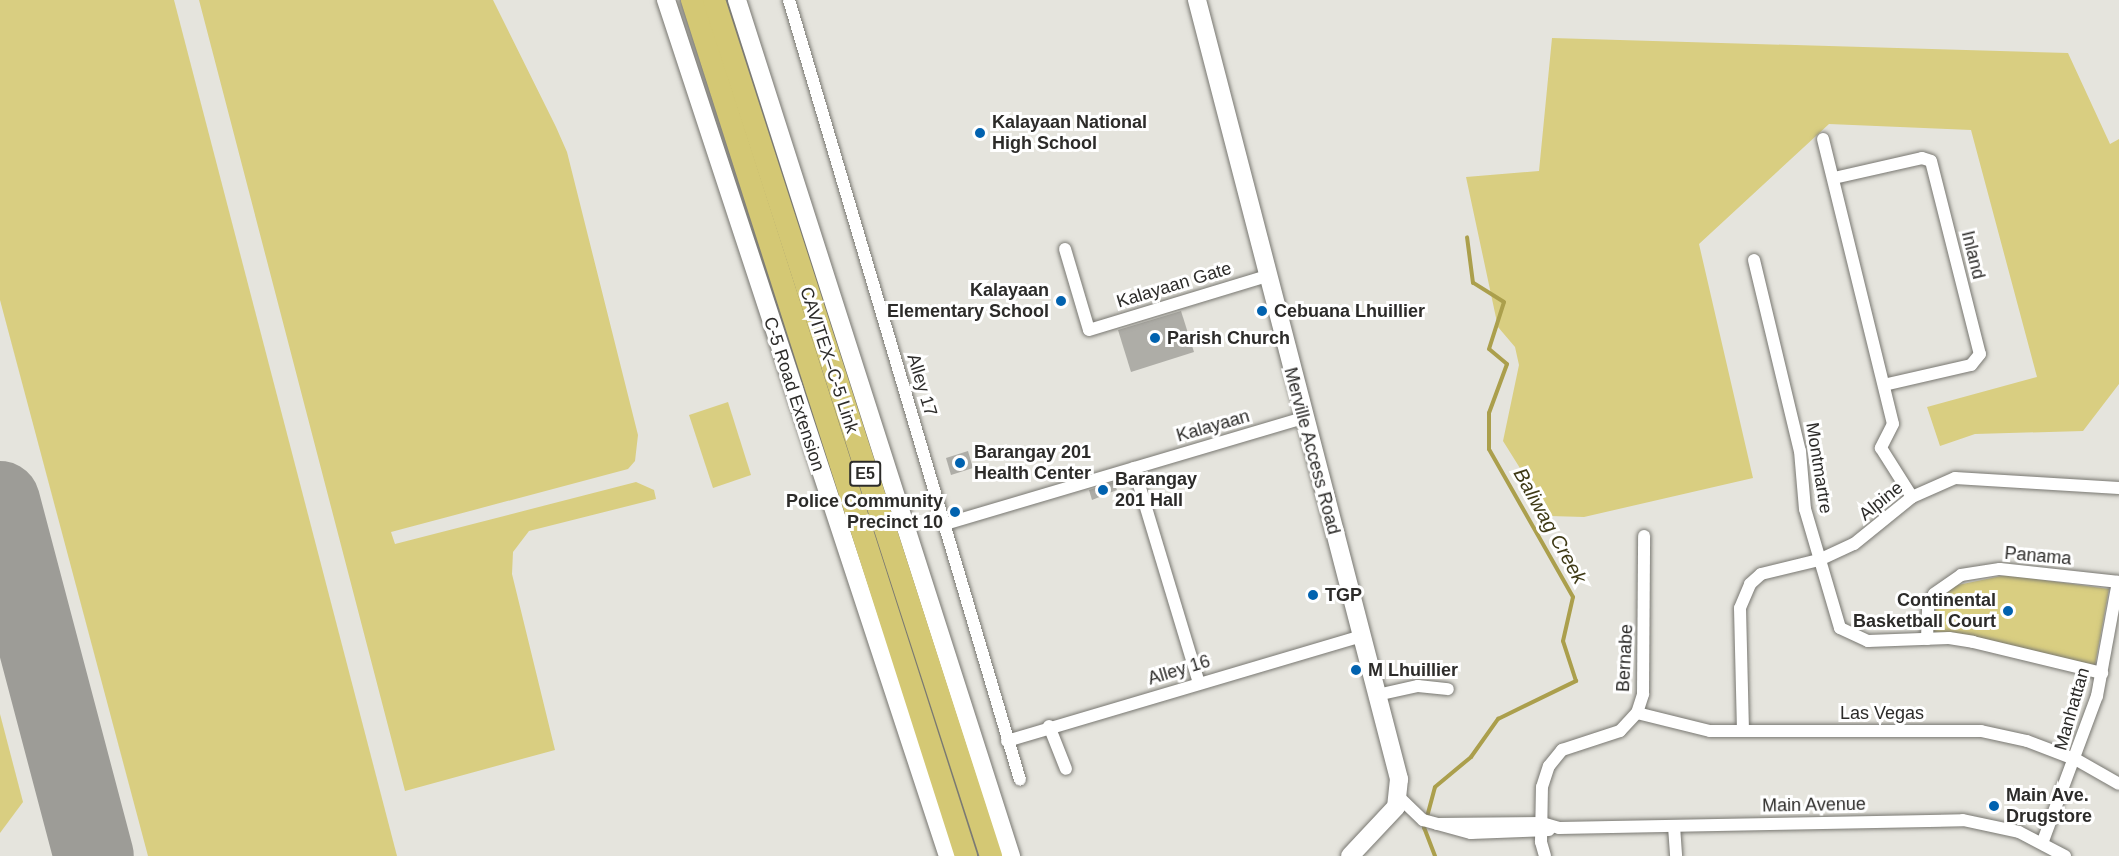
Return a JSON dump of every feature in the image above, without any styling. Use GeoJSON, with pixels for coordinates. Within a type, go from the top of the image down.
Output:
{"type":"FeatureCollection","features":[{"type":"Feature","properties":{"kind":"highway","name":"CAVITEX–C-5 Link"},"geometry":{"type":"LineString","coordinates":[[692,0],[966,856]]}},
{"type":"Feature","properties":{"kind":"highway","name":"CAVITEX–C-5 Link"},"geometry":{"type":"LineString","coordinates":[[714,0],[991,856]]}},
{"type":"Feature","properties":{"kind":"main road","name":"C-5 Road Extension"},"geometry":{"type":"LineString","coordinates":[[666,0],[948,856]]}},
{"type":"Feature","properties":{"kind":"main road"},"geometry":{"type":"LineString","coordinates":[[736,0],[1011,856]]}},
{"type":"Feature","properties":{"kind":"main road","name":"Merville Access Road"},"geometry":{"type":"LineString","coordinates":[[1197,0],[1302,418],[1362,636],[1400,798]]}},
{"type":"Feature","properties":{"kind":"main road"},"geometry":{"type":"LineString","coordinates":[[1350,856],[1391,814],[1400,798]]}},
{"type":"Feature","properties":{"kind":"street","name":"Alley 17"},"geometry":{"type":"LineString","coordinates":[[789,0],[1020,780]]}},
{"type":"Feature","properties":{"kind":"street"},"geometry":{"type":"LineString","coordinates":[[1823,140],[1893,428],[1881,448],[1912,497]]}},
{"type":"Feature","properties":{"kind":"street","name":"Inland"},"geometry":{"type":"LineString","coordinates":[[1834,178],[1929,159],[1980,354],[1971,365],[1884,385]]}},
{"type":"Feature","properties":{"kind":"street","name":"Kalayaan Gate"},"geometry":{"type":"LineString","coordinates":[[1065,249],[1087,327],[1092,329],[1267,276]]}},
{"type":"Feature","properties":{"kind":"street","name":"Montmartre"},"geometry":{"type":"LineString","coordinates":[[1754,260],[1795,427],[1804,509],[1831,612],[1847,635],[1868,641],[1927,639],[1973,642],[2102,673]]}},
{"type":"Feature","properties":{"kind":"street","name":"Kalayaan"},"geometry":{"type":"LineString","coordinates":[[945,524],[1302,418]]}},
{"type":"Feature","properties":{"kind":"street"},"geometry":{"type":"LineString","coordinates":[[1134,468],[1199,682]]}},
{"type":"Feature","properties":{"kind":"street","name":"Alpine"},"geometry":{"type":"LineString","coordinates":[[1743,731],[1743,594],[1761,574],[1819,560],[1854,544],[1912,497],[1955,478],[2119,488]]}},
{"type":"Feature","properties":{"kind":"street","name":"Bernabe"},"geometry":{"type":"LineString","coordinates":[[1545,856],[1541,828],[1542,787],[1549,766],[1562,750],[1620,731],[1637,713],[1646,680],[1644,536]]}},
{"type":"Feature","properties":{"kind":"street","name":"Panama"},"geometry":{"type":"LineString","coordinates":[[1927,639],[1928,608],[1934,594],[1961,575],[2000,569],[2118,582]]}},
{"type":"Feature","properties":{"kind":"street","name":"Manhattan"},"geometry":{"type":"LineString","coordinates":[[2043,841],[2077,760],[2102,673],[2118,582]]}},
{"type":"Feature","properties":{"kind":"street","name":"Alley 16"},"geometry":{"type":"LineString","coordinates":[[1007,741],[1049,726],[1362,636]]}},
{"type":"Feature","properties":{"kind":"street"},"geometry":{"type":"LineString","coordinates":[[1377,695],[1418,686],[1448,689]]}},
{"type":"Feature","properties":{"kind":"street","name":"Las Vegas"},"geometry":{"type":"LineString","coordinates":[[1637,713],[1674,726],[1743,731],[1981,731],[2027,741],[2077,760],[2119,784]]}},
{"type":"Feature","properties":{"kind":"street"},"geometry":{"type":"LineString","coordinates":[[1049,726],[1066,769]]}},
{"type":"Feature","properties":{"kind":"street","name":"Main Avenue"},"geometry":{"type":"LineString","coordinates":[[1400,798],[1418,817],[1471,833],[1541,828],[1963,820],[2004,826],[2043,841],[2065,856]]}},
{"type":"Feature","properties":{"kind":"street"},"geometry":{"type":"LineString","coordinates":[[1674,826],[1676,856]]}},
{"type":"Feature","properties":{"kind":"shaded area"},"geometry":{"type":"Polygon","coordinates":[[[0,0],[174,0],[397,856],[148,856],[0,300],[0,0]]]}},
{"type":"Feature","properties":{"kind":"shaded area"},"geometry":{"type":"Polygon","coordinates":[[[199,0],[493,0],[556,127],[567,152],[638,435],[635,461],[628,469],[391,532],[395,544],[636,482],[654,490],[656,499],[529,531],[513,552],[512,574],[555,750],[405,791],[199,0]]]}},
{"type":"Feature","properties":{"kind":"shaded area"},"geometry":{"type":"Polygon","coordinates":[[[1552,38],[2068,53],[2110,144],[2119,139],[2119,384],[2083,431],[1975,434],[1940,446],[1927,407],[2037,377],[1971,130],[1829,124],[1699,244],[1753,478],[1584,517],[1550,516],[1503,441],[1519,365],[1515,347],[1498,327],[1466,177],[1539,171],[1552,38]]]}},
{"type":"Feature","properties":{"kind":"shaded area"},"geometry":{"type":"Polygon","coordinates":[[[728,402],[751,475],[713,488],[689,415],[728,402]]]}},
{"type":"Feature","properties":{"kind":"shaded area"},"geometry":{"type":"Polygon","coordinates":[[[2006,575],[2109,589],[2095,665],[1975,638],[1933,634],[1935,609],[1953,586],[2006,575]]]}},
{"type":"Feature","properties":{"kind":"shaded area"},"geometry":{"type":"Polygon","coordinates":[[[0,714],[23,802],[0,833],[0,714]]]}},
{"type":"Feature","properties":{"kind":"building","name":"Parish Church"},"geometry":{"type":"Polygon","coordinates":[[[1181,311],[1194,352],[1131,372],[1118,330],[1181,311]]]}},
{"type":"Feature","properties":{"kind":"building","name":"Barangay 201 Health Center"},"geometry":{"type":"Polygon","coordinates":[[[968,451],[973,468],[951,475],[946,458],[968,451]]]}},
{"type":"Feature","properties":{"kind":"building","name":"Barangay 201 Hall"},"geometry":{"type":"Polygon","coordinates":[[[1114,482],[1117,490],[1092,500],[1089,490],[1114,482]]]}},
{"type":"Feature","properties":{"kind":"waterway","name":"Baliwag Creek"},"geometry":{"type":"LineString","coordinates":[[1435,856],[1424,828],[1435,787],[1471,757],[1498,719],[1576,681],[1563,641],[1573,597],[1489,449],[1489,413],[1507,364],[1489,349],[1504,302],[1473,283],[1467,237]]}},
{"type":"Feature","properties":{"kind":"taxiway"},"geometry":{"type":"LineString","coordinates":[[70,856],[79,799]]}},
{"type":"Feature","properties":{"kind":"runway"},"geometry":{"type":"LineString","coordinates":[[0,501],[94,856]]}},
{"type":"Feature","properties":{"kind":"place","name":"Kalayaan National High School"},"geometry":{"type":"Point","coordinates":[980,133]}},
{"type":"Feature","properties":{"kind":"place","name":"Kalayaan Elementary School"},"geometry":{"type":"Point","coordinates":[1061,301]}},
{"type":"Feature","properties":{"kind":"place","name":"Cebuana Lhuillier"},"geometry":{"type":"Point","coordinates":[1262,311]}},
{"type":"Feature","properties":{"kind":"place","name":"Parish Church"},"geometry":{"type":"Point","coordinates":[1155,338]}},
{"type":"Feature","properties":{"kind":"place","name":"Barangay 201 Health Center"},"geometry":{"type":"Point","coordinates":[960,463]}},
{"type":"Feature","properties":{"kind":"place","name":"Barangay 201 Hall"},"geometry":{"type":"Point","coordinates":[1103,490]}},
{"type":"Feature","properties":{"kind":"place","name":"Police Community Precinct 10"},"geometry":{"type":"Point","coordinates":[955,512]}},
{"type":"Feature","properties":{"kind":"place","name":"TGP"},"geometry":{"type":"Point","coordinates":[1313,595]}},
{"type":"Feature","properties":{"kind":"place","name":"Continental Basketball Court"},"geometry":{"type":"Point","coordinates":[2008,611]}},
{"type":"Feature","properties":{"kind":"place","name":"M Lhuillier"},"geometry":{"type":"Point","coordinates":[1356,670]}},
{"type":"Feature","properties":{"kind":"place","name":"Main Ave. Drugstore"},"geometry":{"type":"Point","coordinates":[1994,806]}}]}
